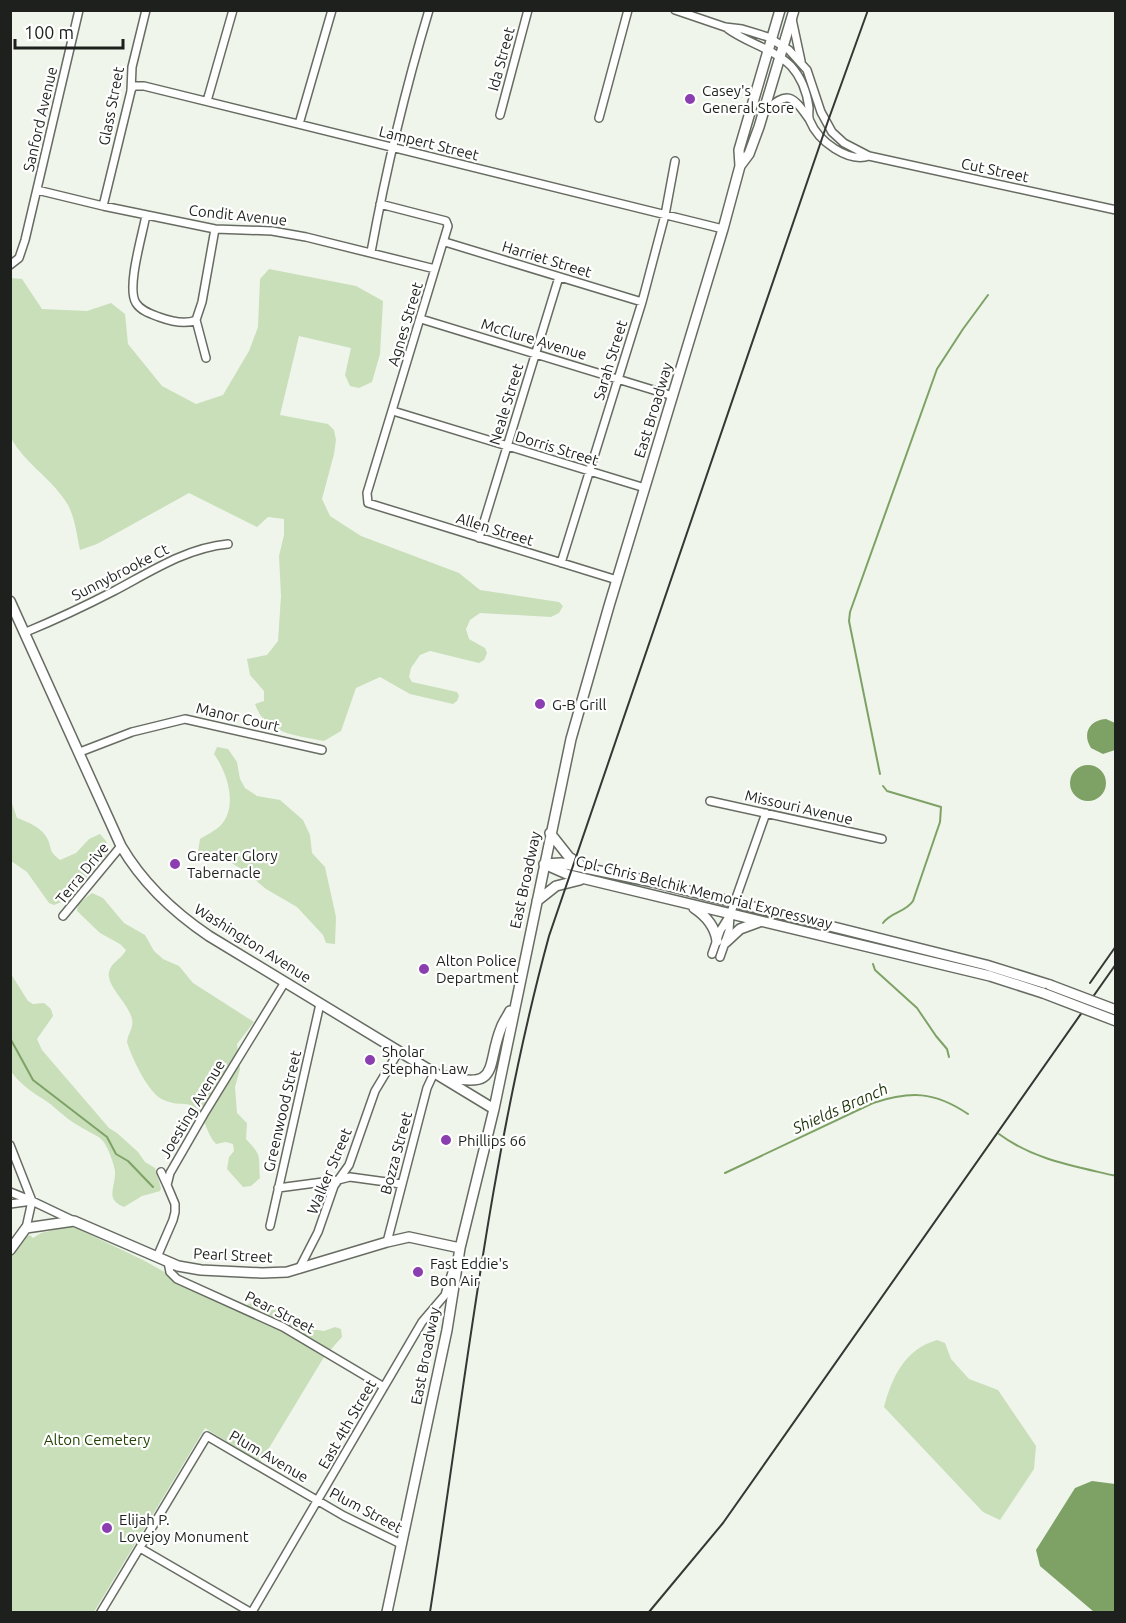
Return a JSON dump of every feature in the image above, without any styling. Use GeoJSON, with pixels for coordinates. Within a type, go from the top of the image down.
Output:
{"type":"FeatureCollection","features":[{"type":"Feature","properties":{"kind":"main road","name":"East Broadway"},"geometry":{"type":"LineString","coordinates":[[778,42],[780,10]]}},
{"type":"Feature","properties":{"kind":"main road","name":"East Broadway"},"geometry":{"type":"LineString","coordinates":[[387,1612],[447,1330],[460,1248],[494,1109],[571,739],[616,580],[723,229],[740,166],[739,150],[778,42],[793,14]]}},
{"type":"Feature","properties":{"kind":"main road","name":"East Broadway"},"geometry":{"type":"LineString","coordinates":[[740,166],[749,154],[764,112],[774,54]]}},
{"type":"Feature","properties":{"kind":"main road","name":"Washington Avenue"},"geometry":{"type":"LineString","coordinates":[[10,601],[121,846],[140,873],[185,919],[209,936],[494,1109]]}},
{"type":"Feature","properties":{"kind":"main road"},"geometry":{"type":"LineString","coordinates":[[550,833],[569,857],[588,868]]}},
{"type":"Feature","properties":{"kind":"main road","name":"Cpl. Chris Belchik Memorial Expressway"},"geometry":{"type":"LineString","coordinates":[[544,864],[561,863],[588,868],[975,962],[1050,985],[1116,1010]]}},
{"type":"Feature","properties":{"kind":"main road","name":"Cpl. Chris Belchik Memorial Expressway"},"geometry":{"type":"LineString","coordinates":[[544,864],[562,873],[990,976],[1043,993],[1116,1021]]}},
{"type":"Feature","properties":{"kind":"main road"},"geometry":{"type":"LineString","coordinates":[[536,903],[556,886],[586,879]]}},
{"type":"Feature","properties":{"kind":"main road"},"geometry":{"type":"LineString","coordinates":[[690,905],[708,921],[721,941],[740,930],[762,922]]}},
{"type":"Feature","properties":{"kind":"main road"},"geometry":{"type":"LineString","coordinates":[[434,1073],[468,1081],[483,1077],[494,1061],[501,1029],[516,1001]]}},
{"type":"Feature","properties":{"kind":"main road"},"geometry":{"type":"LineString","coordinates":[[10,1250],[26,1228],[74,1221]]}},
{"type":"Feature","properties":{"kind":"main road","name":"Pearl Street"},"geometry":{"type":"LineString","coordinates":[[74,1221],[168,1262],[188,1268],[232,1272],[279,1273],[387,1242],[417,1237],[460,1248]]}},
{"type":"Feature","properties":{"kind":"street","name":"Sanford Avenue"},"geometry":{"type":"LineString","coordinates":[[10,266],[21,254],[79,10]]}},
{"type":"Feature","properties":{"kind":"street","name":"Glass Street"},"geometry":{"type":"LineString","coordinates":[[103,206],[131,90],[132,68],[146,10]]}},
{"type":"Feature","properties":{"kind":"street"},"geometry":{"type":"LineString","coordinates":[[207,101],[233,10]]}},
{"type":"Feature","properties":{"kind":"street"},"geometry":{"type":"LineString","coordinates":[[299,124],[332,10]]}},
{"type":"Feature","properties":{"kind":"street"},"geometry":{"type":"LineString","coordinates":[[371,252],[405,92],[429,10]]}},
{"type":"Feature","properties":{"kind":"street","name":"Ida Street"},"geometry":{"type":"LineString","coordinates":[[500,115],[528,10]]}},
{"type":"Feature","properties":{"kind":"street"},"geometry":{"type":"LineString","coordinates":[[599,118],[628,10]]}},
{"type":"Feature","properties":{"kind":"street"},"geometry":{"type":"LineString","coordinates":[[675,10],[778,42]]}},
{"type":"Feature","properties":{"kind":"street"},"geometry":{"type":"LineString","coordinates":[[793,14],[801,61]]}},
{"type":"Feature","properties":{"kind":"street"},"geometry":{"type":"LineString","coordinates":[[725,27],[740,38],[774,54]]}},
{"type":"Feature","properties":{"kind":"street","name":"Cut Street"},"geometry":{"type":"LineString","coordinates":[[778,42],[801,61],[810,77],[821,112],[832,132],[844,143],[869,156],[1116,210]]}},
{"type":"Feature","properties":{"kind":"street","name":"Cut Street"},"geometry":{"type":"LineString","coordinates":[[774,54],[791,67],[801,81],[808,105],[809,120]]}},
{"type":"Feature","properties":{"kind":"street","name":"Lampert Street"},"geometry":{"type":"LineString","coordinates":[[131,90],[138,85],[207,101],[723,229]]}},
{"type":"Feature","properties":{"kind":"street","name":"Cut Street"},"geometry":{"type":"LineString","coordinates":[[764,112],[777,100],[791,98],[795,100],[822,138],[837,150],[861,159],[869,156]]}},
{"type":"Feature","properties":{"kind":"street","name":"Sarah Street"},"geometry":{"type":"LineString","coordinates":[[561,563],[642,302],[665,215],[675,161]]}},
{"type":"Feature","properties":{"kind":"street","name":"Condit Avenue"},"geometry":{"type":"LineString","coordinates":[[37,190],[215,229],[289,233],[435,269]]}},
{"type":"Feature","properties":{"kind":"street"},"geometry":{"type":"LineString","coordinates":[[380,204],[446,221],[448,226],[444,242]]}},
{"type":"Feature","properties":{"kind":"street"},"geometry":{"type":"LineString","coordinates":[[146,215],[133,285],[134,299],[141,308],[163,318],[186,322],[196,320]]}},
{"type":"Feature","properties":{"kind":"street"},"geometry":{"type":"LineString","coordinates":[[206,358],[196,320],[202,302],[215,229]]}},
{"type":"Feature","properties":{"kind":"street","name":"Agnes Street"},"geometry":{"type":"LineString","coordinates":[[366,501],[444,242]]}},
{"type":"Feature","properties":{"kind":"street","name":"Harriet Street"},"geometry":{"type":"LineString","coordinates":[[444,242],[642,302]]}},
{"type":"Feature","properties":{"kind":"street","name":"Neale Street"},"geometry":{"type":"LineString","coordinates":[[478,538],[559,277]]}},
{"type":"Feature","properties":{"kind":"street","name":"McClure Avenue"},"geometry":{"type":"LineString","coordinates":[[421,320],[673,396]]}},
{"type":"Feature","properties":{"kind":"street","name":"Dorris Street"},"geometry":{"type":"LineString","coordinates":[[393,411],[645,488]]}},
{"type":"Feature","properties":{"kind":"street","name":"Allen Street"},"geometry":{"type":"LineString","coordinates":[[366,501],[372,505],[616,580]]}},
{"type":"Feature","properties":{"kind":"street","name":"Sunnybrooke Ct"},"geometry":{"type":"LineString","coordinates":[[26,632],[113,591],[166,562],[209,545],[228,544]]}},
{"type":"Feature","properties":{"kind":"street","name":"Manor Court"},"geometry":{"type":"LineString","coordinates":[[80,752],[132,732],[185,719],[322,750]]}},
{"type":"Feature","properties":{"kind":"street","name":"Missouri Avenue"},"geometry":{"type":"LineString","coordinates":[[710,801],[882,839]]}},
{"type":"Feature","properties":{"kind":"street"},"geometry":{"type":"LineString","coordinates":[[720,957],[721,941],[766,813]]}},
{"type":"Feature","properties":{"kind":"street","name":"Terra Drive"},"geometry":{"type":"LineString","coordinates":[[63,916],[121,846]]}},
{"type":"Feature","properties":{"kind":"street"},"geometry":{"type":"LineString","coordinates":[[712,954],[721,941]]}},
{"type":"Feature","properties":{"kind":"street","name":"Joesting Avenue"},"geometry":{"type":"LineString","coordinates":[[167,1185],[170,1173],[204,1114],[285,982]]}},
{"type":"Feature","properties":{"kind":"street","name":"Greenwood Street"},"geometry":{"type":"LineString","coordinates":[[270,1226],[320,1004]]}},
{"type":"Feature","properties":{"kind":"street","name":"Walker Street"},"geometry":{"type":"LineString","coordinates":[[299,1269],[318,1232],[330,1195],[349,1165],[375,1091],[399,1051]]}},
{"type":"Feature","properties":{"kind":"street","name":"Bozza Street"},"geometry":{"type":"LineString","coordinates":[[387,1242],[427,1088],[434,1073]]}},
{"type":"Feature","properties":{"kind":"street"},"geometry":{"type":"LineString","coordinates":[[10,1145],[32,1201],[26,1228]]}},
{"type":"Feature","properties":{"kind":"street"},"geometry":{"type":"LineString","coordinates":[[157,1257],[175,1212],[161,1172]]}},
{"type":"Feature","properties":{"kind":"street"},"geometry":{"type":"LineString","coordinates":[[278,1188],[350,1177],[401,1184]]}},
{"type":"Feature","properties":{"kind":"street","name":"Pearl Street"},"geometry":{"type":"LineString","coordinates":[[10,1192],[74,1221]]}},
{"type":"Feature","properties":{"kind":"street"},"geometry":{"type":"LineString","coordinates":[[10,1204],[32,1201]]}},
{"type":"Feature","properties":{"kind":"street","name":"East 4th Street"},"geometry":{"type":"LineString","coordinates":[[251,1612],[428,1313],[445,1295],[460,1248]]}},
{"type":"Feature","properties":{"kind":"street","name":"Pear Street"},"geometry":{"type":"LineString","coordinates":[[168,1262],[170,1272],[177,1279],[283,1327],[384,1387]]}},
{"type":"Feature","properties":{"kind":"street","name":"Plum Avenue"},"geometry":{"type":"LineString","coordinates":[[140,1548],[207,1436],[318,1500]]}},
{"type":"Feature","properties":{"kind":"street","name":"Plum Street"},"geometry":{"type":"LineString","coordinates":[[318,1500],[401,1544]]}},
{"type":"Feature","properties":{"kind":"street"},"geometry":{"type":"LineString","coordinates":[[101,1612],[140,1548],[251,1612]]}},
{"type":"Feature","properties":{"kind":"green space"},"geometry":{"type":"Polygon","coordinates":[[[269,269],[356,286],[383,301],[380,354],[372,382],[359,388],[350,386],[345,375],[351,348],[299,336],[280,415],[328,424],[334,430],[336,440],[334,454],[322,499],[330,516],[361,536],[459,573],[480,590],[559,602],[563,606],[559,613],[551,617],[480,613],[470,620],[466,629],[469,639],[485,648],[487,653],[484,660],[479,663],[430,651],[420,655],[411,668],[409,677],[412,682],[457,692],[459,696],[457,701],[453,704],[410,694],[380,677],[356,688],[341,731],[324,741],[283,732],[266,722],[255,704],[264,701],[264,691],[250,675],[247,659],[267,655],[278,641],[281,596],[279,556],[284,535],[284,519],[268,517],[257,527],[189,493],[97,544],[80,550],[68,505],[11,438],[11,278],[22,279],[42,309],[87,311],[111,303],[125,314],[128,344],[162,386],[196,404],[223,395],[249,351],[258,327],[260,279],[269,269]]]}},
{"type":"Feature","properties":{"kind":"green space"},"geometry":{"type":"Polygon","coordinates":[[[217,747],[228,749],[237,762],[240,779],[245,788],[257,796],[280,800],[303,820],[310,835],[312,853],[325,867],[336,917],[335,944],[326,943],[323,935],[297,907],[266,889],[243,870],[225,859],[205,857],[198,852],[200,839],[220,826],[229,809],[227,780],[214,754],[217,747]]]}},
{"type":"Feature","properties":{"kind":"green space"},"geometry":{"type":"Polygon","coordinates":[[[10,798],[17,818],[43,832],[52,852],[60,860],[76,853],[89,839],[100,834],[106,841],[109,852],[66,900],[54,905],[49,903],[27,872],[11,861],[10,798]]]}},
{"type":"Feature","properties":{"kind":"green space"},"geometry":{"type":"Polygon","coordinates":[[[92,893],[103,898],[124,923],[145,935],[154,951],[163,959],[179,966],[193,983],[254,1022],[237,1044],[240,1069],[235,1087],[237,1113],[247,1123],[246,1139],[259,1157],[260,1178],[251,1186],[243,1187],[227,1169],[229,1157],[234,1151],[233,1144],[226,1142],[216,1144],[202,1116],[195,1108],[160,1098],[150,1088],[140,1072],[127,1042],[132,1019],[109,977],[112,966],[126,950],[100,933],[77,911],[78,904],[92,893]]]}},
{"type":"Feature","properties":{"kind":"green space"},"geometry":{"type":"Polygon","coordinates":[[[11,974],[28,1001],[33,1004],[44,1003],[51,1009],[53,1016],[37,1039],[42,1050],[109,1128],[138,1152],[145,1162],[155,1168],[160,1191],[142,1196],[124,1207],[118,1204],[112,1192],[114,1168],[103,1141],[28,1089],[10,1070],[11,974]]]}},
{"type":"Feature","properties":{"kind":"green space","name":"Alton Cemetery"},"geometry":{"type":"Polygon","coordinates":[[[72,1226],[143,1260],[235,1311],[253,1302],[272,1308],[283,1308],[311,1329],[324,1331],[335,1327],[341,1329],[342,1337],[324,1357],[260,1463],[205,1428],[94,1612],[11,1612],[11,1244],[30,1235],[33,1238],[41,1233],[72,1226]]]}},
{"type":"Feature","properties":{"kind":"green space"},"geometry":{"type":"Polygon","coordinates":[[[937,1340],[945,1343],[951,1359],[969,1379],[998,1390],[1036,1446],[1034,1469],[1000,1520],[983,1512],[884,1407],[891,1385],[908,1357],[926,1344],[937,1340]]]}},
{"type":"Feature","properties":{"kind":"shaded area"},"geometry":{"type":"Polygon","coordinates":[[[1106,719],[1115,723],[1115,750],[1103,754],[1091,748],[1087,733],[1095,722],[1106,719]]]}},
{"type":"Feature","properties":{"kind":"shaded area"},"geometry":{"type":"Polygon","coordinates":[[[1088,765],[1100,771],[1106,783],[1100,795],[1088,801],[1076,795],[1070,783],[1076,771],[1088,765]]]}},
{"type":"Feature","properties":{"kind":"shaded area"},"geometry":{"type":"Polygon","coordinates":[[[1092,1481],[1115,1484],[1116,1609],[1113,1612],[1094,1612],[1040,1566],[1036,1550],[1075,1488],[1092,1481]]]}},
{"type":"Feature","properties":{"kind":"waterway"},"geometry":{"type":"LineString","coordinates":[[880,774],[849,621],[850,612],[937,369],[988,295]]}},
{"type":"Feature","properties":{"kind":"waterway"},"geometry":{"type":"LineString","coordinates":[[883,786],[887,791],[941,807],[940,822],[913,901],[883,923]]}},
{"type":"Feature","properties":{"kind":"waterway"},"geometry":{"type":"LineString","coordinates":[[873,964],[875,970],[917,1008],[947,1049],[949,1057]]}},
{"type":"Feature","properties":{"kind":"waterway","name":"Shields Branch"},"geometry":{"type":"LineString","coordinates":[[10,1038],[33,1080],[107,1137],[116,1154],[128,1161],[153,1187]]}},
{"type":"Feature","properties":{"kind":"waterway","name":"Shields Branch"},"geometry":{"type":"LineString","coordinates":[[725,1173],[886,1099],[910,1095],[933,1097],[956,1106],[968,1114]]}},
{"type":"Feature","properties":{"kind":"waterway","name":"Shields Branch"},"geometry":{"type":"LineString","coordinates":[[999,1134],[1040,1156],[1116,1176]]}},
{"type":"Feature","properties":{"kind":"railway"},"geometry":{"type":"LineString","coordinates":[[430,1612],[494,1188],[528,1019],[549,936],[868,10]]}},
{"type":"Feature","properties":{"kind":"railway"},"geometry":{"type":"LineString","coordinates":[[1090,983],[1116,946]]}},
{"type":"Feature","properties":{"kind":"railway"},"geometry":{"type":"LineString","coordinates":[[649,1612],[723,1523],[1116,964]]}},
{"type":"Feature","properties":{"kind":"place","name":"Casey's General Store"},"geometry":{"type":"Point","coordinates":[690,99]}},
{"type":"Feature","properties":{"kind":"place","name":"G-B Grill"},"geometry":{"type":"Point","coordinates":[540,704]}},
{"type":"Feature","properties":{"kind":"place","name":"Greater Glory Tabernacle"},"geometry":{"type":"Point","coordinates":[175,864]}},
{"type":"Feature","properties":{"kind":"place","name":"Alton Police Department"},"geometry":{"type":"Point","coordinates":[424,969]}},
{"type":"Feature","properties":{"kind":"place","name":"Sholar Stephan Law"},"geometry":{"type":"Point","coordinates":[370,1060]}},
{"type":"Feature","properties":{"kind":"place","name":"Phillips 66"},"geometry":{"type":"Point","coordinates":[446,1140]}},
{"type":"Feature","properties":{"kind":"place","name":"Fast Eddie's Bon Air"},"geometry":{"type":"Point","coordinates":[418,1272]}},
{"type":"Feature","properties":{"kind":"place","name":"Elijah P. Lovejoy Monument"},"geometry":{"type":"Point","coordinates":[107,1528]}}]}
